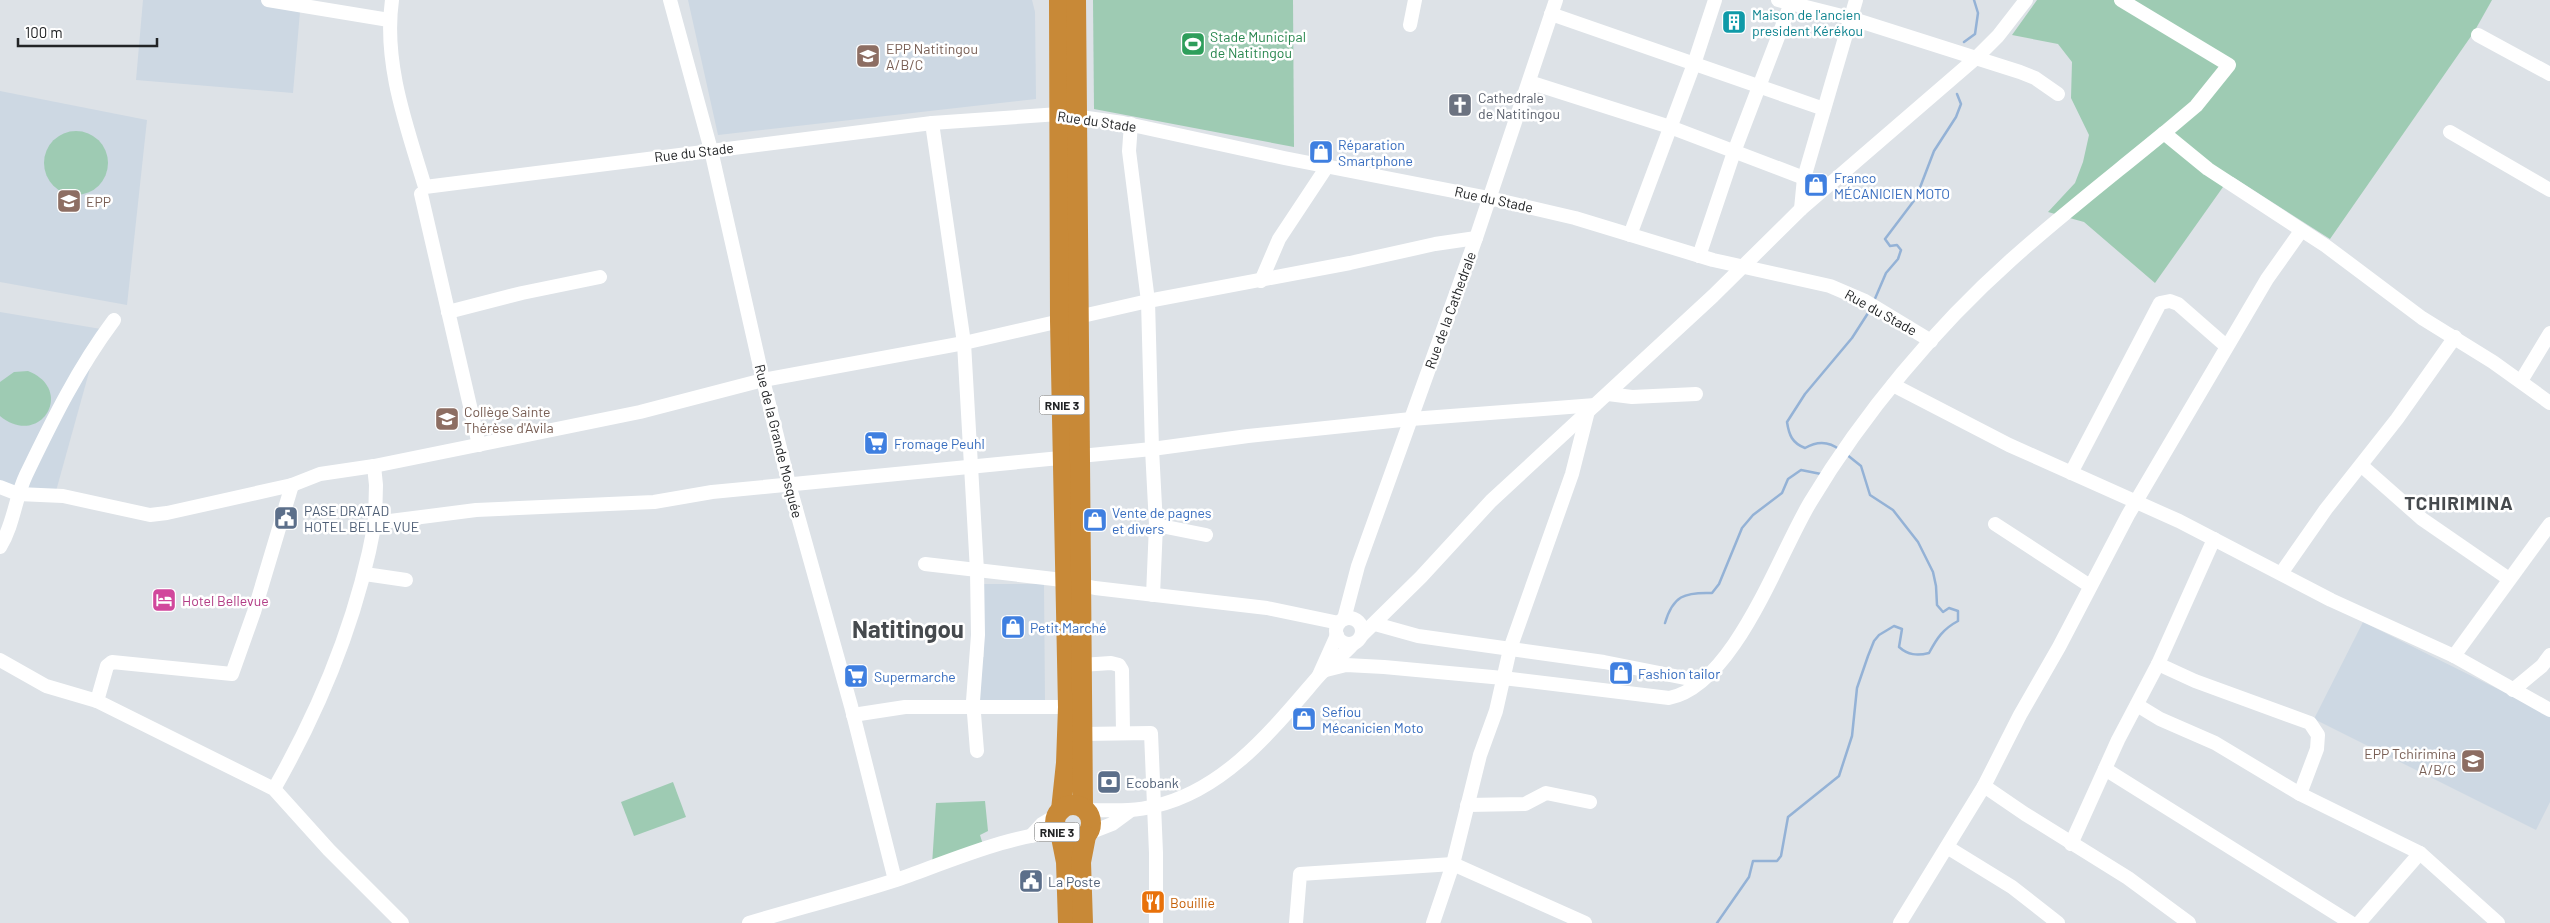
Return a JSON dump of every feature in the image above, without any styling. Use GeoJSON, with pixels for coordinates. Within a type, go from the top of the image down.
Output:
{"type":"FeatureCollection","features":[{"type":"Feature","properties":{"kind":"highway","name":"RNIE 3"},"geometry":{"type":"LineString","coordinates":[[1059,0],[1067,114],[1073,583],[1066,763],[1059,812],[1055,826],[1061,836],[1066,862],[1068,923]]}},
{"type":"Feature","properties":{"kind":"highway","name":"RNIE 3"},"geometry":{"type":"LineString","coordinates":[[1067,114],[1076,0]]}},
{"type":"Feature","properties":{"kind":"highway","name":"RNIE 3"},"geometry":{"type":"LineString","coordinates":[[1073,583],[1081,665],[1085,809],[1092,824],[1081,862],[1083,923]]}},
{"type":"Feature","properties":{"kind":"highway","name":"RNIE 3"},"geometry":{"type":"LineString","coordinates":[[1059,812],[1069,805],[1085,809]]}},
{"type":"Feature","properties":{"kind":"highway","name":"RNIE 3"},"geometry":{"type":"LineString","coordinates":[[1061,836],[1071,841],[1088,834]]}},
{"type":"Feature","properties":{"kind":"street"},"geometry":{"type":"LineString","coordinates":[[268,0],[389,20]]}},
{"type":"Feature","properties":{"kind":"street","name":"Rue du Stade"},"geometry":{"type":"LineString","coordinates":[[392,0],[389,20],[401,105],[425,187],[932,123],[1067,114],[1131,124],[1489,198],[1575,218],[1699,256],[1830,286],[1874,306],[1931,341]]}},
{"type":"Feature","properties":{"kind":"street","name":"Rue de la Grande Mosquée"},"geometry":{"type":"LineString","coordinates":[[670,0],[712,150],[763,380],[789,484],[853,715],[895,880]]}},
{"type":"Feature","properties":{"kind":"street"},"geometry":{"type":"LineString","coordinates":[[1410,25],[1415,0]]}},
{"type":"Feature","properties":{"kind":"street","name":"Rue de la Cathedrale"},"geometry":{"type":"LineString","coordinates":[[1322,673],[1340,626],[1358,566],[1476,238],[1556,0]]}},
{"type":"Feature","properties":{"kind":"street"},"geometry":{"type":"LineString","coordinates":[[1630,235],[1694,64],[1715,0]]}},
{"type":"Feature","properties":{"kind":"street"},"geometry":{"type":"LineString","coordinates":[[1801,209],[1804,178],[1856,0]]}},
{"type":"Feature","properties":{"kind":"street"},"geometry":{"type":"LineString","coordinates":[[1085,809],[1131,810],[1154,807],[1183,797],[1226,771],[1288,714],[1322,673],[1375,624],[1492,501],[1608,394],[1801,209],[1976,58],[1998,36],[2026,0]]}},
{"type":"Feature","properties":{"kind":"street"},"geometry":{"type":"LineString","coordinates":[[1322,673],[1336,666],[1357,665],[1503,678],[1669,698],[1687,692],[1722,659],[1744,630],[1808,504],[1826,475],[1893,385],[1949,320],[2012,260],[2196,106],[2229,65],[2121,0]]}},
{"type":"Feature","properties":{"kind":"street"},"geometry":{"type":"LineString","coordinates":[[1699,256],[1734,152],[1760,86],[1784,2],[1850,18],[2036,78],[2058,94]]}},
{"type":"Feature","properties":{"kind":"street"},"geometry":{"type":"LineString","coordinates":[[1551,14],[1824,109]]}},
{"type":"Feature","properties":{"kind":"street"},"geometry":{"type":"LineString","coordinates":[[2478,35],[2550,74]]}},
{"type":"Feature","properties":{"kind":"street"},"geometry":{"type":"LineString","coordinates":[[1529,82],[1670,127],[1804,178]]}},
{"type":"Feature","properties":{"kind":"street"},"geometry":{"type":"LineString","coordinates":[[932,123],[964,343],[977,571],[978,635],[973,682],[977,751]]}},
{"type":"Feature","properties":{"kind":"street"},"geometry":{"type":"LineString","coordinates":[[1131,124],[1129,151],[1148,301],[1156,525],[1152,595]]}},
{"type":"Feature","properties":{"kind":"street"},"geometry":{"type":"LineString","coordinates":[[2450,132],[2550,190]]}},
{"type":"Feature","properties":{"kind":"street"},"geometry":{"type":"LineString","coordinates":[[2164,133],[2208,170],[2326,246],[2422,318],[2455,337],[2521,381],[2550,403]]}},
{"type":"Feature","properties":{"kind":"street"},"geometry":{"type":"LineString","coordinates":[[1261,281],[1279,239],[1328,165]]}},
{"type":"Feature","properties":{"kind":"street"},"geometry":{"type":"LineString","coordinates":[[421,194],[479,445]]}},
{"type":"Feature","properties":{"kind":"street"},"geometry":{"type":"LineString","coordinates":[[1900,923],[1984,786],[2020,715],[2136,501],[2226,346],[2267,279],[2301,231]]}},
{"type":"Feature","properties":{"kind":"street"},"geometry":{"type":"LineString","coordinates":[[0,488],[18,494],[63,496],[150,515],[167,513],[292,485],[320,474],[374,466],[640,412],[763,380],[964,343],[1148,301],[1261,281],[1410,249],[1476,238]]}},
{"type":"Feature","properties":{"kind":"street"},"geometry":{"type":"LineString","coordinates":[[448,312],[522,293],[600,278]]}},
{"type":"Feature","properties":{"kind":"street"},"geometry":{"type":"LineString","coordinates":[[2071,473],[2160,303],[2170,301],[2178,304],[2226,346]]}},
{"type":"Feature","properties":{"kind":"street"},"geometry":{"type":"LineString","coordinates":[[0,546],[10,528],[18,494],[64,398],[114,320]]}},
{"type":"Feature","properties":{"kind":"street"},"geometry":{"type":"LineString","coordinates":[[2521,381],[2550,334]]}},
{"type":"Feature","properties":{"kind":"street"},"geometry":{"type":"LineString","coordinates":[[2282,572],[2326,509],[2362,466],[2455,337]]}},
{"type":"Feature","properties":{"kind":"street"},"geometry":{"type":"LineString","coordinates":[[1893,385],[1984,433],[2136,501],[2282,572],[2331,600],[2454,656],[2550,710]]}},
{"type":"Feature","properties":{"kind":"street"},"geometry":{"type":"LineString","coordinates":[[1608,394],[1632,397],[1696,394]]}},
{"type":"Feature","properties":{"kind":"street"},"geometry":{"type":"LineString","coordinates":[[375,522],[476,510],[646,503],[712,492],[1152,449],[1248,436],[1411,419],[1591,408]]}},
{"type":"Feature","properties":{"kind":"street"},"geometry":{"type":"LineString","coordinates":[[1433,923],[1453,864],[1480,755],[1496,711],[1510,649],[1572,474],[1591,408]]}},
{"type":"Feature","properties":{"kind":"street"},"geometry":{"type":"LineString","coordinates":[[274,789],[306,729],[333,670],[366,574],[375,522],[376,485],[374,466]]}},
{"type":"Feature","properties":{"kind":"street"},"geometry":{"type":"LineString","coordinates":[[2362,466],[2422,519],[2509,578]]}},
{"type":"Feature","properties":{"kind":"street"},"geometry":{"type":"LineString","coordinates":[[97,701],[107,666],[112,662],[232,674],[254,612],[292,485]]}},
{"type":"Feature","properties":{"kind":"street"},"geometry":{"type":"LineString","coordinates":[[1995,524],[2090,586]]}},
{"type":"Feature","properties":{"kind":"street"},"geometry":{"type":"LineString","coordinates":[[2454,656],[2550,524]]}},
{"type":"Feature","properties":{"kind":"street"},"geometry":{"type":"LineString","coordinates":[[1156,525],[1206,534]]}},
{"type":"Feature","properties":{"kind":"street"},"geometry":{"type":"LineString","coordinates":[[2071,844],[2105,769],[2158,664],[2214,539]]}},
{"type":"Feature","properties":{"kind":"street"},"geometry":{"type":"LineString","coordinates":[[925,564],[1152,595],[1267,608],[1340,626],[1355,620],[1360,624],[1357,639]]}},
{"type":"Feature","properties":{"kind":"street"},"geometry":{"type":"LineString","coordinates":[[366,574],[406,580]]}},
{"type":"Feature","properties":{"kind":"street"},"geometry":{"type":"LineString","coordinates":[[1375,624],[1418,636],[1604,662],[1700,681]]}},
{"type":"Feature","properties":{"kind":"street"},"geometry":{"type":"LineString","coordinates":[[1340,626],[1341,642],[1357,639]]}},
{"type":"Feature","properties":{"kind":"street"},"geometry":{"type":"LineString","coordinates":[[2513,690],[2542,666],[2550,656]]}},
{"type":"Feature","properties":{"kind":"street"},"geometry":{"type":"LineString","coordinates":[[0,660],[46,686],[97,701],[274,789],[402,923]]}},
{"type":"Feature","properties":{"kind":"street"},"geometry":{"type":"LineString","coordinates":[[1081,665],[1112,663],[1119,665],[1122,670],[1123,732]]}},
{"type":"Feature","properties":{"kind":"street"},"geometry":{"type":"LineString","coordinates":[[2158,664],[2195,681],[2310,723],[2318,735],[2317,749],[2300,794]]}},
{"type":"Feature","properties":{"kind":"street"},"geometry":{"type":"LineString","coordinates":[[2137,705],[2160,719],[2215,743],[2300,794],[2420,853],[2498,923]]}},
{"type":"Feature","properties":{"kind":"street"},"geometry":{"type":"LineString","coordinates":[[853,715],[905,707],[1068,706]]}},
{"type":"Feature","properties":{"kind":"street"},"geometry":{"type":"LineString","coordinates":[[1082,734],[1151,733],[1156,923]]}},
{"type":"Feature","properties":{"kind":"street"},"geometry":{"type":"LineString","coordinates":[[2105,769],[2351,923]]}},
{"type":"Feature","properties":{"kind":"street"},"geometry":{"type":"LineString","coordinates":[[1984,786],[2071,844],[2128,878],[2189,923]]}},
{"type":"Feature","properties":{"kind":"street"},"geometry":{"type":"LineString","coordinates":[[1467,805],[1525,804],[1546,793],[1590,802]]}},
{"type":"Feature","properties":{"kind":"street"},"geometry":{"type":"LineString","coordinates":[[1088,834],[1112,824],[1131,810]]}},
{"type":"Feature","properties":{"kind":"street"},"geometry":{"type":"LineString","coordinates":[[1031,836],[1042,824],[1059,812]]}},
{"type":"Feature","properties":{"kind":"street"},"geometry":{"type":"LineString","coordinates":[[749,923],[895,880],[1031,836],[1048,833],[1061,836]]}},
{"type":"Feature","properties":{"kind":"street"},"geometry":{"type":"LineString","coordinates":[[1947,847],[2012,887],[2058,923]]}},
{"type":"Feature","properties":{"kind":"street"},"geometry":{"type":"LineString","coordinates":[[2358,923],[2420,853]]}},
{"type":"Feature","properties":{"kind":"street"},"geometry":{"type":"LineString","coordinates":[[1296,923],[1300,874],[1453,864],[1585,923]]}},
{"type":"Feature","properties":{"kind":"shaded area"},"geometry":{"type":"Polygon","coordinates":[[[143,0],[301,0],[293,93],[136,80],[143,0]]]}},
{"type":"Feature","properties":{"kind":"shaded area","name":"EPP Natitingou A/B/C"},"geometry":{"type":"Polygon","coordinates":[[[688,0],[1032,0],[1035,12],[1036,99],[718,135],[688,0]]]}},
{"type":"Feature","properties":{"kind":"shaded area","name":"EPP"},"geometry":{"type":"Polygon","coordinates":[[[0,91],[147,120],[127,305],[0,282],[0,91]]]}},
{"type":"Feature","properties":{"kind":"shaded area"},"geometry":{"type":"Polygon","coordinates":[[[0,312],[101,329],[56,491],[6,485],[0,481],[0,312]]]}},
{"type":"Feature","properties":{"kind":"shaded area","name":"Petit Marché"},"geometry":{"type":"Polygon","coordinates":[[[980,584],[1044,584],[1045,702],[974,701],[980,657],[984,657],[980,584]]]}},
{"type":"Feature","properties":{"kind":"shaded area","name":"EPP Tchirimina A/B/C"},"geometry":{"type":"Polygon","coordinates":[[[2363,622],[2550,715],[2550,802],[2536,830],[2314,719],[2363,622]]]}},
{"type":"Feature","properties":{"kind":"green space","name":"Stade Municipal de Natitingou"},"geometry":{"type":"Polygon","coordinates":[[[1093,0],[1293,0],[1294,147],[1094,109],[1093,0]]]}},
{"type":"Feature","properties":{"kind":"green space"},"geometry":{"type":"Polygon","coordinates":[[[2037,0],[2492,0],[2474,32],[2330,239],[2233,177],[2223,187],[2155,283],[2084,222],[2048,212],[2075,183],[2083,162],[2089,135],[2071,98],[2072,62],[2058,44],[2012,35],[2037,0]]]}},
{"type":"Feature","properties":{"kind":"green space"},"geometry":{"type":"Polygon","coordinates":[[[76,131],[88,133],[99,140],[106,151],[108,163],[106,175],[99,186],[88,193],[76,195],[64,193],[53,186],[46,175],[44,163],[46,151],[53,140],[64,133],[76,131]]]}},
{"type":"Feature","properties":{"kind":"green space"},"geometry":{"type":"Polygon","coordinates":[[[28,371],[42,380],[49,391],[51,402],[47,413],[39,421],[28,426],[15,424],[0,416],[0,382],[14,372],[28,371]]]}},
{"type":"Feature","properties":{"kind":"green space"},"geometry":{"type":"Polygon","coordinates":[[[673,782],[686,817],[634,836],[621,802],[673,782]]]}},
{"type":"Feature","properties":{"kind":"green space"},"geometry":{"type":"Polygon","coordinates":[[[985,801],[988,831],[980,835],[984,848],[932,865],[936,803],[985,801]]]}},
{"type":"Feature","properties":{"kind":"waterway"},"geometry":{"type":"LineString","coordinates":[[1964,42],[1975,34],[1978,13],[1974,0]]}},
{"type":"Feature","properties":{"kind":"waterway"},"geometry":{"type":"LineString","coordinates":[[1874,301],[1886,273],[1898,259],[1901,250],[1897,245],[1890,246],[1885,239],[1916,198],[1934,151],[1956,117],[1961,104],[1957,94]]}},
{"type":"Feature","properties":{"kind":"waterway"},"geometry":{"type":"LineString","coordinates":[[1840,450],[1832,445],[1823,443],[1805,448],[1797,444],[1792,438],[1787,422],[1805,394],[1852,338],[1870,310]]}},
{"type":"Feature","properties":{"kind":"waterway"},"geometry":{"type":"LineString","coordinates":[[1717,923],[1749,877],[1753,861],[1777,861],[1781,856],[1788,817],[1839,776],[1852,736],[1857,688],[1874,641],[1879,635],[1894,626],[1902,629],[1899,647],[1902,650],[1913,654],[1929,653],[1941,634],[1958,621],[1958,611],[1949,608],[1943,612],[1937,605],[1933,572],[1918,542],[1893,510],[1870,495],[1861,466],[1846,454]]}},
{"type":"Feature","properties":{"kind":"waterway"},"geometry":{"type":"LineString","coordinates":[[1665,623],[1676,601],[1694,593],[1712,593],[1719,584],[1742,528],[1753,515],[1782,493],[1788,479],[1801,470],[1821,474]]}},
{"type":"Feature","properties":{"kind":"place","name":"Maison de l'ancien president Kérékou"},"geometry":{"type":"Point","coordinates":[1734,22]}},
{"type":"Feature","properties":{"kind":"place","name":"Stade Municipal de Natitingou"},"geometry":{"type":"Point","coordinates":[1193,44]}},
{"type":"Feature","properties":{"kind":"place","name":"EPP Natitingou A/B/C"},"geometry":{"type":"Point","coordinates":[868,56]}},
{"type":"Feature","properties":{"kind":"place","name":"Cathedrale de Natitingou"},"geometry":{"type":"Point","coordinates":[1460,105]}},
{"type":"Feature","properties":{"kind":"place","name":"Réparation Smartphone"},"geometry":{"type":"Point","coordinates":[1321,152]}},
{"type":"Feature","properties":{"kind":"place","name":"Franco MÉCANICIEN MOTO"},"geometry":{"type":"Point","coordinates":[1816,185]}},
{"type":"Feature","properties":{"kind":"place","name":"EPP"},"geometry":{"type":"Point","coordinates":[69,201]}},
{"type":"Feature","properties":{"kind":"place","name":"Collège Sainte Thérèse d'Avila"},"geometry":{"type":"Point","coordinates":[447,419]}},
{"type":"Feature","properties":{"kind":"place","name":"Fromage Peuhl"},"geometry":{"type":"Point","coordinates":[876,443]}},
{"type":"Feature","properties":{"kind":"place","name":"PASE DRATAD HOTEL BELLE VUE"},"geometry":{"type":"Point","coordinates":[286,518]}},
{"type":"Feature","properties":{"kind":"place","name":"Vente de pagnes et divers"},"geometry":{"type":"Point","coordinates":[1095,520]}},
{"type":"Feature","properties":{"kind":"place","name":"Hotel Bellevue"},"geometry":{"type":"Point","coordinates":[164,600]}},
{"type":"Feature","properties":{"kind":"place","name":"Petit Marché"},"geometry":{"type":"Point","coordinates":[1013,627]}},
{"type":"Feature","properties":{"kind":"place","name":"Fashion tailor"},"geometry":{"type":"Point","coordinates":[1621,673]}},
{"type":"Feature","properties":{"kind":"place","name":"Supermarche"},"geometry":{"type":"Point","coordinates":[856,676]}},
{"type":"Feature","properties":{"kind":"place","name":"Sefiou Mécanicien Moto"},"geometry":{"type":"Point","coordinates":[1304,719]}},
{"type":"Feature","properties":{"kind":"place","name":"EPP Tchirimina A/B/C"},"geometry":{"type":"Point","coordinates":[2473,761]}},
{"type":"Feature","properties":{"kind":"place","name":"Ecobank"},"geometry":{"type":"Point","coordinates":[1109,782]}},
{"type":"Feature","properties":{"kind":"place","name":"La Poste"},"geometry":{"type":"Point","coordinates":[1031,881]}},
{"type":"Feature","properties":{"kind":"place","name":"Bouillie"},"geometry":{"type":"Point","coordinates":[1153,902]}},
{"type":"Feature","properties":{"kind":"district","name":"TCHIRIMINA"},"geometry":{"type":"Point","coordinates":[2459,502]}},
{"type":"Feature","properties":{"kind":"district","name":"Natitingou"},"geometry":{"type":"Point","coordinates":[908,628]}}]}
